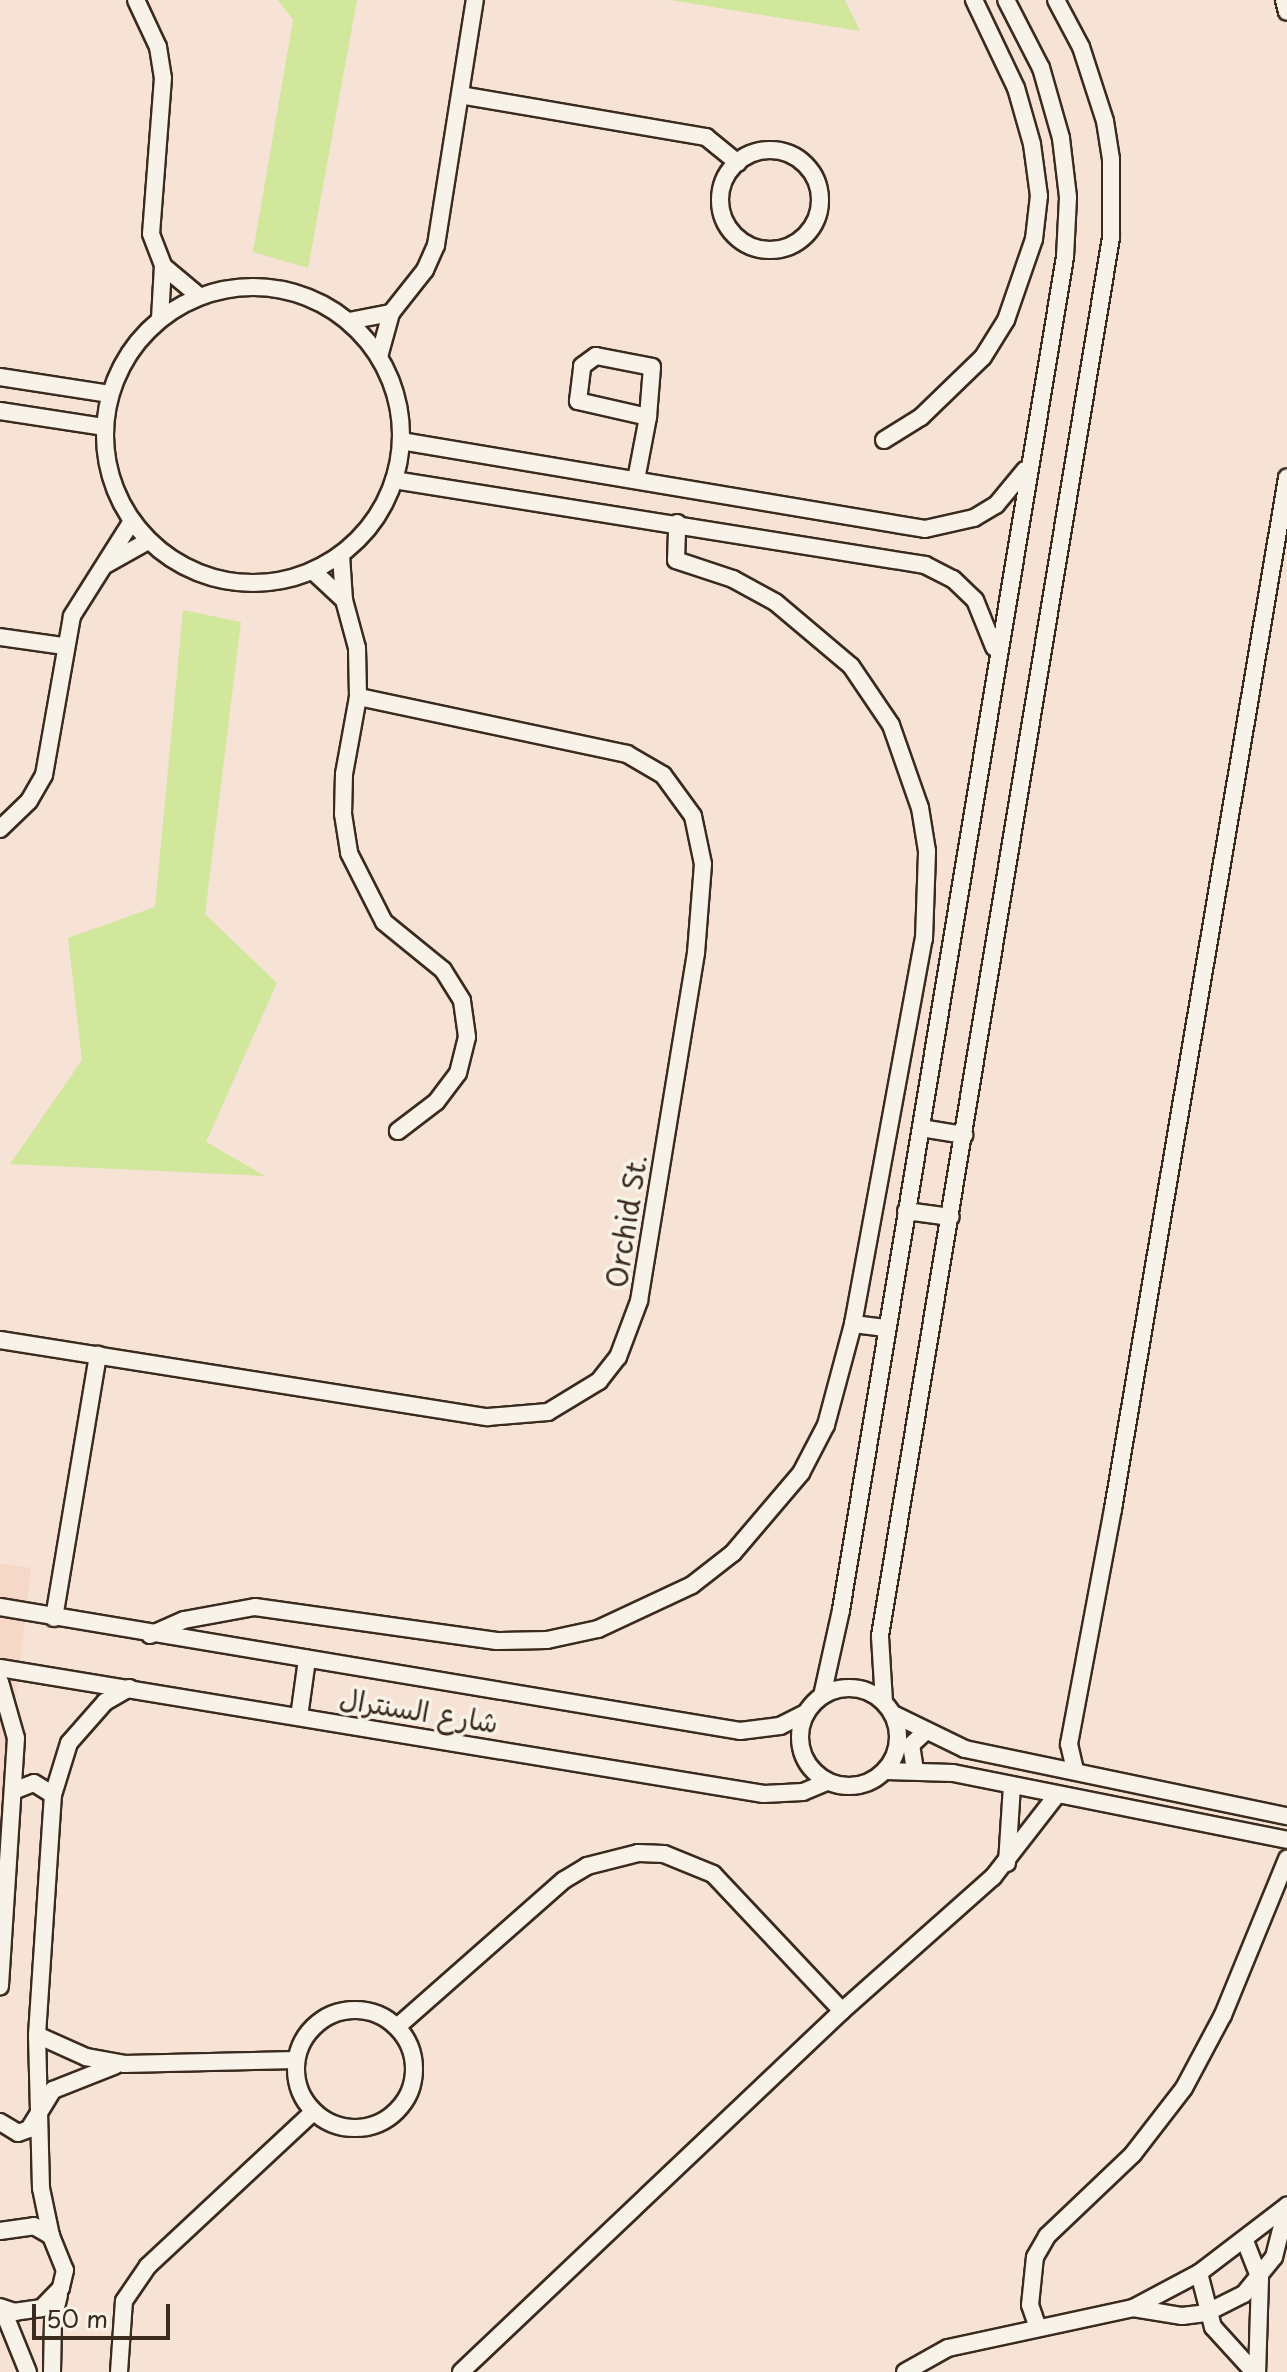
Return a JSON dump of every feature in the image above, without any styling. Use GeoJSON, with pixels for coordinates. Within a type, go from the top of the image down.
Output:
{"type":"FeatureCollection","features":[{"type":"Feature","properties":{"kind":"street"},"geometry":{"type":"LineString","coordinates":[[136,0],[158,47],[163,78],[151,234],[163,266],[160,319]]}},
{"type":"Feature","properties":{"kind":"street"},"geometry":{"type":"LineString","coordinates":[[379,357],[391,313],[425,270],[436,245],[475,0]]}},
{"type":"Feature","properties":{"kind":"street"},"geometry":{"type":"LineString","coordinates":[[884,440],[954,389],[1006,320],[1034,239],[1039,196],[1032,144],[1016,88],[974,0]]}},
{"type":"Feature","properties":{"kind":"street"},"geometry":{"type":"LineString","coordinates":[[1006,0],[1041,68],[1061,138],[1068,197],[1065,257],[996,658],[921,1128],[884,1328],[841,1610],[822,1696],[806,1713],[801,1728],[805,1760],[827,1782],[852,1787],[886,1771],[915,1770],[1012,1785],[1287,1840]]}},
{"type":"Feature","properties":{"kind":"street"},"geometry":{"type":"LineString","coordinates":[[886,1771],[898,1744],[888,1708],[880,1636],[1111,237],[1111,159],[1105,121],[1081,47],[1056,0]]}},
{"type":"Feature","properties":{"kind":"street"},"geometry":{"type":"LineString","coordinates":[[1284,0],[1287,12]]}},
{"type":"Feature","properties":{"kind":"street"},"geometry":{"type":"LineString","coordinates":[[460,95],[706,137],[738,163]]}},
{"type":"Feature","properties":{"kind":"street"},"geometry":{"type":"LineString","coordinates":[[1032,144],[1061,138]]}},
{"type":"Feature","properties":{"kind":"street"},"geometry":{"type":"LineString","coordinates":[[777,151],[808,169],[819,202],[806,235],[774,250],[751,246],[731,232],[720,199],[726,176],[738,163],[754,153],[777,151]]}},
{"type":"Feature","properties":{"kind":"street"},"geometry":{"type":"LineString","coordinates":[[163,266],[199,296]]}},
{"type":"Feature","properties":{"kind":"street"},"geometry":{"type":"LineString","coordinates":[[252,285],[279,288],[316,300],[349,321],[379,357],[392,383],[401,441],[394,480],[364,534],[341,555],[313,571],[271,582],[228,582],[172,560],[148,541],[132,521],[116,492],[105,427],[110,394],[138,340],[160,319],[199,296],[252,285]]}},
{"type":"Feature","properties":{"kind":"street"},"geometry":{"type":"LineString","coordinates":[[349,321],[391,313]]}},
{"type":"Feature","properties":{"kind":"street"},"geometry":{"type":"LineString","coordinates":[[636,480],[648,417],[652,367],[596,356],[585,361],[577,397],[581,404],[648,417]]}},
{"type":"Feature","properties":{"kind":"street"},"geometry":{"type":"LineString","coordinates":[[0,377],[110,394]]}},
{"type":"Feature","properties":{"kind":"street"},"geometry":{"type":"LineString","coordinates":[[0,411],[105,427]]}},
{"type":"Feature","properties":{"kind":"street"},"geometry":{"type":"LineString","coordinates":[[401,441],[925,529],[962,522],[996,505],[1028,466]]}},
{"type":"Feature","properties":{"kind":"street"},"geometry":{"type":"LineString","coordinates":[[1075,1770],[1069,1744],[1113,1509],[1287,478]]}},
{"type":"Feature","properties":{"kind":"street"},"geometry":{"type":"LineString","coordinates":[[394,480],[925,565],[953,579],[975,600],[990,628],[996,658]]}},
{"type":"Feature","properties":{"kind":"street"},"geometry":{"type":"LineString","coordinates":[[0,829],[29,801],[44,775],[63,646],[72,616],[132,521]]}},
{"type":"Feature","properties":{"kind":"street"},"geometry":{"type":"LineString","coordinates":[[150,1635],[207,1613],[255,1607],[497,1641],[547,1640],[646,1610],[733,1553],[801,1473],[826,1425],[853,1324],[924,939],[927,851],[920,808],[891,725],[851,666],[775,602],[733,579],[676,560],[677,523]]}},
{"type":"Feature","properties":{"kind":"street"},"geometry":{"type":"LineString","coordinates":[[106,565],[148,541]]}},
{"type":"Feature","properties":{"kind":"street"},"geometry":{"type":"LineString","coordinates":[[341,555],[344,600],[357,648],[358,697],[344,774],[343,814],[349,853],[384,922],[443,970],[462,1001],[467,1037],[458,1073],[436,1102],[398,1131]]}},
{"type":"Feature","properties":{"kind":"street"},"geometry":{"type":"LineString","coordinates":[[313,571],[344,600]]}},
{"type":"Feature","properties":{"kind":"street"},"geometry":{"type":"LineString","coordinates":[[0,637],[63,646]]}},
{"type":"Feature","properties":{"kind":"street","name":"Orchid St."},"geometry":{"type":"LineString","coordinates":[[0,1340],[488,1417],[518,1418],[548,1412],[599,1381],[632,1330],[696,953],[703,864],[693,816],[663,775],[627,754],[358,697]]}},
{"type":"Feature","properties":{"kind":"street"},"geometry":{"type":"LineString","coordinates":[[921,1128],[964,1135]]}},
{"type":"Feature","properties":{"kind":"street"},"geometry":{"type":"LineString","coordinates":[[906,1211],[951,1217]]}},
{"type":"Feature","properties":{"kind":"street"},"geometry":{"type":"LineString","coordinates":[[853,1324],[884,1328]]}},
{"type":"Feature","properties":{"kind":"street"},"geometry":{"type":"LineString","coordinates":[[54,1618],[98,1355]]}},
{"type":"Feature","properties":{"kind":"street","name":"شارع السنترال"},"geometry":{"type":"LineString","coordinates":[[0,1607],[150,1635],[740,1731],[780,1726],[806,1713]]}},
{"type":"Feature","properties":{"kind":"street"},"geometry":{"type":"LineString","coordinates":[[299,1717],[307,1659]]}},
{"type":"Feature","properties":{"kind":"street","name":"شارع السنترال"},"geometry":{"type":"LineString","coordinates":[[0,1668],[777,1795],[827,1782]]}},
{"type":"Feature","properties":{"kind":"street"},"geometry":{"type":"LineString","coordinates":[[0,1682],[16,1738],[0,1986]]}},
{"type":"Feature","properties":{"kind":"street"},"geometry":{"type":"LineString","coordinates":[[52,2372],[53,2319],[65,2270],[51,2236],[41,2188],[37,2035],[53,1795],[69,1743],[105,1702],[129,1688]]}},
{"type":"Feature","properties":{"kind":"street"},"geometry":{"type":"LineString","coordinates":[[822,1696],[861,1689],[925,1732],[965,1749],[1131,1781],[1287,1816]]}},
{"type":"Feature","properties":{"kind":"street"},"geometry":{"type":"LineString","coordinates":[[915,1770],[911,1745],[925,1732]]}},
{"type":"Feature","properties":{"kind":"street"},"geometry":{"type":"LineString","coordinates":[[1049,1766],[1069,1744]]}},
{"type":"Feature","properties":{"kind":"street"},"geometry":{"type":"LineString","coordinates":[[1126,1808],[1131,1781]]}},
{"type":"Feature","properties":{"kind":"street"},"geometry":{"type":"LineString","coordinates":[[13,1791],[34,1783],[53,1795]]}},
{"type":"Feature","properties":{"kind":"street"},"geometry":{"type":"LineString","coordinates":[[1007,1863],[1012,1785]]}},
{"type":"Feature","properties":{"kind":"street"},"geometry":{"type":"LineString","coordinates":[[461,2372],[842,2011],[1007,1863],[1056,1796]]}},
{"type":"Feature","properties":{"kind":"street"},"geometry":{"type":"LineString","coordinates":[[1237,1829],[1245,1805]]}},
{"type":"Feature","properties":{"kind":"street"},"geometry":{"type":"LineString","coordinates":[[397,2027],[564,1880],[587,1866],[638,1853],[664,1854],[713,1874],[842,2011]]}},
{"type":"Feature","properties":{"kind":"street"},"geometry":{"type":"LineString","coordinates":[[1038,2328],[1030,2305],[1035,2257],[1047,2236],[1133,2154],[1184,2088],[1223,2015],[1287,1859]]}},
{"type":"Feature","properties":{"kind":"street"},"geometry":{"type":"LineString","coordinates":[[339,2011],[379,2015],[397,2027],[408,2042],[414,2079],[397,2112],[382,2123],[346,2128],[313,2112],[298,2088],[296,2060],[309,2030],[339,2011]]}},
{"type":"Feature","properties":{"kind":"street"},"geometry":{"type":"LineString","coordinates":[[37,2035],[86,2057],[124,2064],[296,2060]]}},
{"type":"Feature","properties":{"kind":"street"},"geometry":{"type":"LineString","coordinates":[[0,2122],[18,2133],[29,2129],[40,2109],[70,2080],[124,2064]]}},
{"type":"Feature","properties":{"kind":"street"},"geometry":{"type":"LineString","coordinates":[[119,2372],[124,2301],[148,2266],[313,2112]]}},
{"type":"Feature","properties":{"kind":"street"},"geometry":{"type":"LineString","coordinates":[[0,2132],[0,2143]]}},
{"type":"Feature","properties":{"kind":"street"},"geometry":{"type":"LineString","coordinates":[[905,2372],[948,2348],[1133,2308],[1199,2273],[1245,2241],[1287,2206],[1279,2245],[1260,2279],[1244,2294],[1206,2313],[1169,2316],[1133,2308]]}},
{"type":"Feature","properties":{"kind":"street"},"geometry":{"type":"LineString","coordinates":[[0,2231],[34,2226],[51,2236]]}},
{"type":"Feature","properties":{"kind":"street"},"geometry":{"type":"LineString","coordinates":[[1245,2241],[1260,2279],[1256,2372]]}},
{"type":"Feature","properties":{"kind":"street"},"geometry":{"type":"LineString","coordinates":[[1199,2273],[1206,2313],[1221,2341],[1256,2372]]}},
{"type":"Feature","properties":{"kind":"street"},"geometry":{"type":"LineString","coordinates":[[1,2308],[29,2313],[42,2308],[61,2288]]}},
{"type":"Feature","properties":{"kind":"street"},"geometry":{"type":"LineString","coordinates":[[1,2308],[28,2372]]}},
{"type":"Feature","properties":{"kind":"shaded area"},"geometry":{"type":"Polygon","coordinates":[[[0,1563],[31,1568],[0,1836],[0,1563]]]}},
{"type":"Feature","properties":{"kind":"green space"},"geometry":{"type":"Polygon","coordinates":[[[278,0],[357,0],[308,268],[253,252],[293,20],[278,0]]]}},
{"type":"Feature","properties":{"kind":"green space"},"geometry":{"type":"Polygon","coordinates":[[[670,0],[845,0],[860,31],[670,0]]]}},
{"type":"Feature","properties":{"kind":"green space"},"geometry":{"type":"Polygon","coordinates":[[[183,610],[241,622],[205,914],[277,983],[206,1142],[265,1176],[10,1164],[82,1060],[68,938],[155,907],[183,610]]]}}]}
